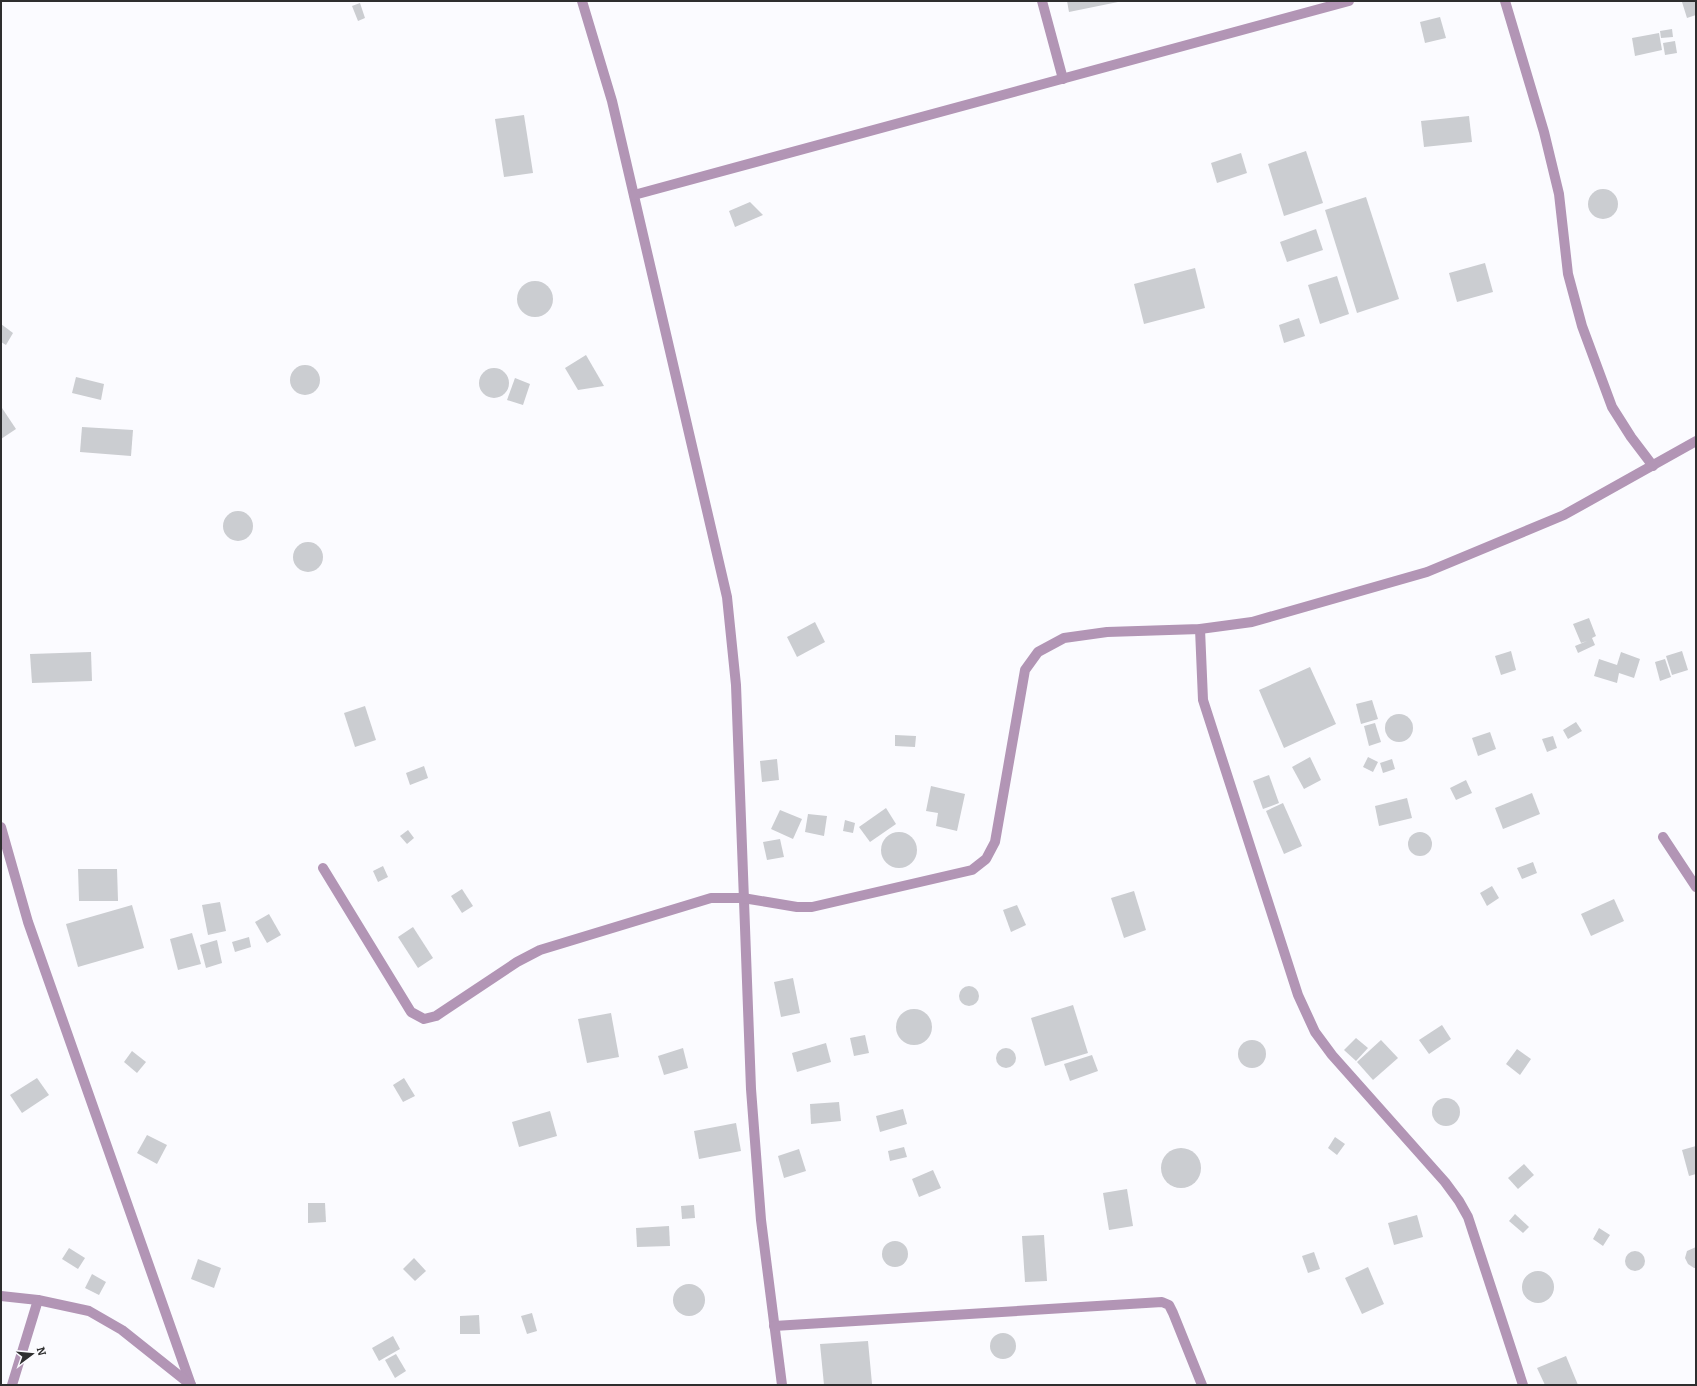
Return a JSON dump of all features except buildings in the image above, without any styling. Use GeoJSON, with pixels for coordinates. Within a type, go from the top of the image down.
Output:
{"type":"FeatureCollection","features":[{"type":"Feature","properties":{"kind":"street"},"geometry":{"type":"LineString","coordinates":[[582,1],[612,101],[727,597],[736,685],[742,898],[751,1089],[761,1220],[782,1385]]}},
{"type":"Feature","properties":{"kind":"street"},"geometry":{"type":"LineString","coordinates":[[1042,1],[1063,79]]}},
{"type":"Feature","properties":{"kind":"street"},"geometry":{"type":"LineString","coordinates":[[634,195],[1349,1]]}},
{"type":"Feature","properties":{"kind":"street"},"geometry":{"type":"LineString","coordinates":[[1505,1],[1544,132],[1559,194],[1568,274],[1582,326],[1612,407],[1631,437],[1653,466]]}},
{"type":"Feature","properties":{"kind":"street"},"geometry":{"type":"LineString","coordinates":[[323,868],[412,1012],[424,1018],[436,1016],[517,962],[540,950],[711,898],[742,898],[797,907],[812,907],[972,870],[986,859],[995,842],[1025,670],[1038,652],[1064,638],[1100,633],[1200,629],[1252,622],[1427,572],[1564,515],[1696,442]]}},
{"type":"Feature","properties":{"kind":"street"},"geometry":{"type":"LineString","coordinates":[[1200,629],[1203,700],[1298,995],[1315,1032],[1332,1056],[1445,1182],[1459,1201],[1468,1217],[1523,1385]]}},
{"type":"Feature","properties":{"kind":"street"},"geometry":{"type":"LineString","coordinates":[[1,827],[28,922],[191,1385],[122,1330],[89,1311],[38,1300],[1,1296]]}},
{"type":"Feature","properties":{"kind":"street"},"geometry":{"type":"LineString","coordinates":[[1663,836],[1696,887]]}},
{"type":"Feature","properties":{"kind":"street"},"geometry":{"type":"LineString","coordinates":[[12,1385],[38,1300]]}},
{"type":"Feature","properties":{"kind":"street"},"geometry":{"type":"LineString","coordinates":[[774,1326],[1162,1302],[1169,1305],[1173,1313],[1202,1385]]}}]}
